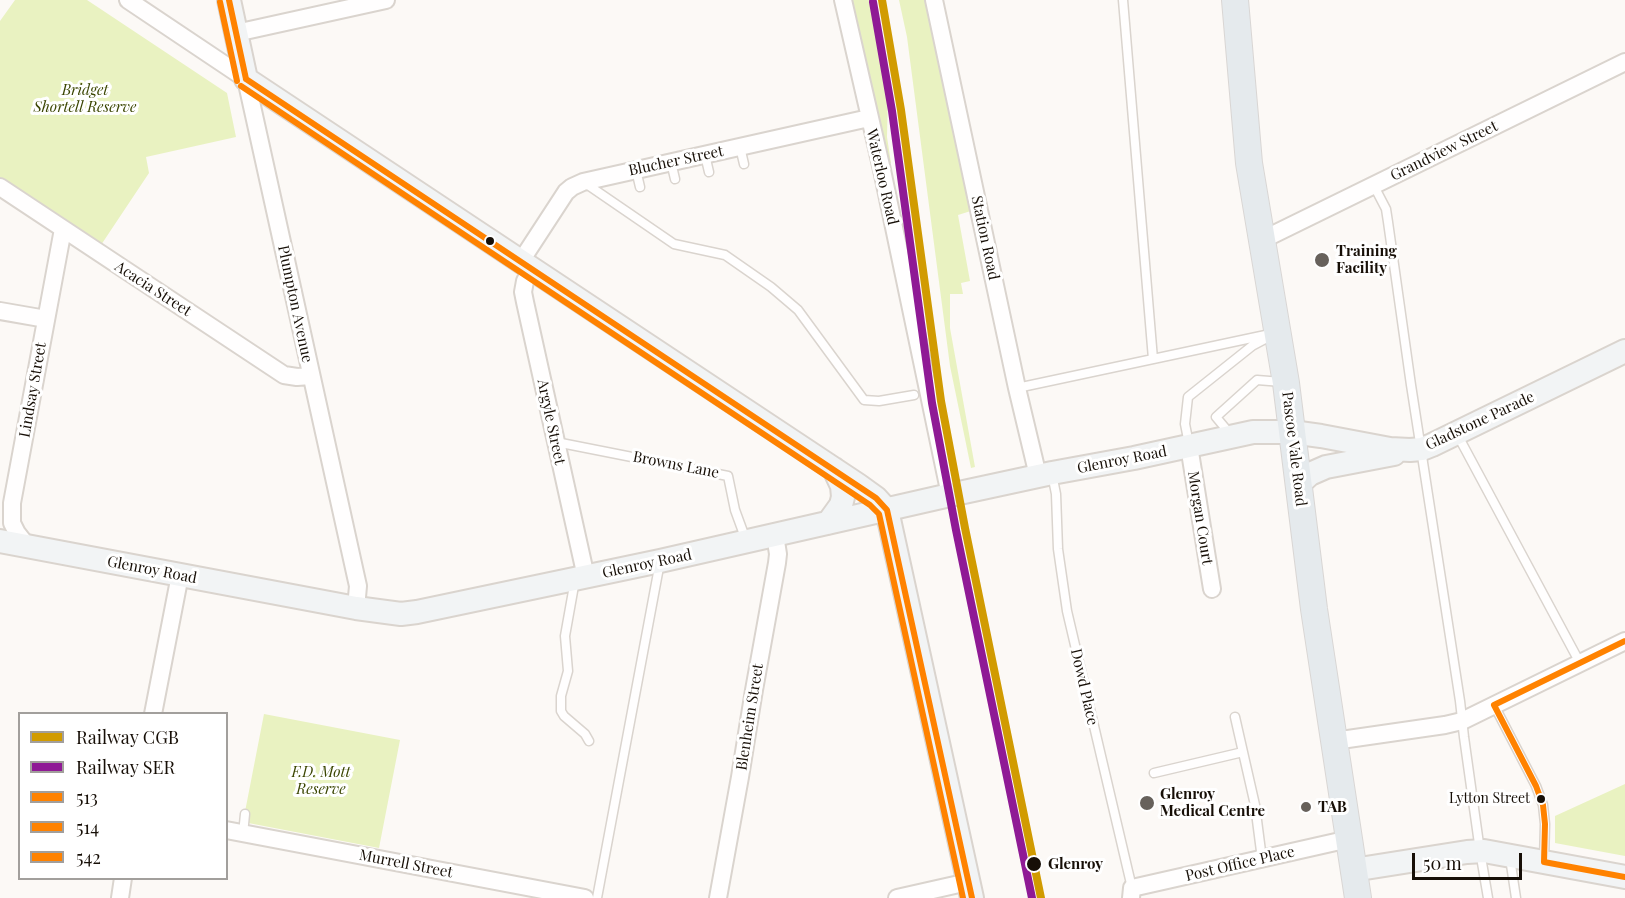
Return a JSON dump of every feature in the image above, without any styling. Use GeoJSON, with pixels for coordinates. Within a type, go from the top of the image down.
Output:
{"type":"FeatureCollection","features":[{"type":"Feature","properties":{"kind":"main road","name":"Pascoe Vale Road"},"geometry":{"type":"LineString","coordinates":[[1235,0],[1250,163],[1286,383],[1314,609],[1358,898]]}},
{"type":"Feature","properties":{"kind":"street"},"geometry":{"type":"LineString","coordinates":[[128,0],[834,469],[876,498],[887,510],[970,890],[897,898]]}},
{"type":"Feature","properties":{"kind":"street","name":"Plumpton Avenue"},"geometry":{"type":"LineString","coordinates":[[229,0],[358,586],[356,608]]}},
{"type":"Feature","properties":{"kind":"street"},"geometry":{"type":"LineString","coordinates":[[236,33],[386,0]]}},
{"type":"Feature","properties":{"kind":"street","name":"Waterloo Road"},"geometry":{"type":"LineString","coordinates":[[843,0],[952,494]]}},
{"type":"Feature","properties":{"kind":"street","name":"Station Road"},"geometry":{"type":"LineString","coordinates":[[934,0],[1017,388],[1045,475]]}},
{"type":"Feature","properties":{"kind":"street","name":"Grandview Street"},"geometry":{"type":"LineString","coordinates":[[1262,240],[1625,62]]}},
{"type":"Feature","properties":{"kind":"street","name":"Blucher Street"},"geometry":{"type":"LineString","coordinates":[[527,264],[567,192],[583,182],[869,118]]}},
{"type":"Feature","properties":{"kind":"street","name":"Acacia Street"},"geometry":{"type":"LineString","coordinates":[[0,187],[284,375],[311,376]]}},
{"type":"Feature","properties":{"kind":"street","name":"Lindsay Street"},"geometry":{"type":"LineString","coordinates":[[28,547],[16,533],[12,523],[12,503],[63,229]]}},
{"type":"Feature","properties":{"kind":"street","name":"Argyle Street"},"geometry":{"type":"LineString","coordinates":[[527,264],[525,302],[555,442],[580,578]]}},
{"type":"Feature","properties":{"kind":"street"},"geometry":{"type":"LineString","coordinates":[[0,311],[46,319]]}},
{"type":"Feature","properties":{"kind":"street","name":"Gladstone Parade"},"geometry":{"type":"LineString","coordinates":[[1292,432],[1390,449],[1416,449],[1432,445],[1625,351]]}},
{"type":"Feature","properties":{"kind":"street","name":"Glenroy Road"},"geometry":{"type":"LineString","coordinates":[[0,541],[356,608],[401,614],[660,561],[952,494],[1253,432],[1292,432]]}},
{"type":"Feature","properties":{"kind":"street","name":"Morgan Court"},"geometry":{"type":"LineString","coordinates":[[1189,446],[1212,590]]}},
{"type":"Feature","properties":{"kind":"street"},"geometry":{"type":"LineString","coordinates":[[1299,484],[1310,474],[1326,467],[1416,449]]}},
{"type":"Feature","properties":{"kind":"street"},"geometry":{"type":"LineString","coordinates":[[828,524],[841,505],[843,497],[842,486],[834,469]]}},
{"type":"Feature","properties":{"kind":"street","name":"Blenheim Street"},"geometry":{"type":"LineString","coordinates":[[718,898],[777,563],[775,535]]}},
{"type":"Feature","properties":{"kind":"street"},"geometry":{"type":"LineString","coordinates":[[153,712],[180,575]]}},
{"type":"Feature","properties":{"kind":"street"},"geometry":{"type":"LineString","coordinates":[[1334,741],[1462,721],[1625,641]]}},
{"type":"Feature","properties":{"kind":"street","name":"Murrell Street"},"geometry":{"type":"LineString","coordinates":[[235,832],[585,898]]}},
{"type":"Feature","properties":{"kind":"street","name":"Post Office Place"},"geometry":{"type":"LineString","coordinates":[[1131,893],[1349,839]]}},
{"type":"Feature","properties":{"kind":"street"},"geometry":{"type":"LineString","coordinates":[[1353,870],[1480,851],[1625,877]]}},
{"type":"Feature","properties":{"kind":"street"},"geometry":{"type":"LineString","coordinates":[[120,898],[123,880]]}},
{"type":"Feature","properties":{"kind":"lane"},"geometry":{"type":"LineString","coordinates":[[1123,0],[1153,359]]}},
{"type":"Feature","properties":{"kind":"lane"},"geometry":{"type":"LineString","coordinates":[[740,147],[744,164]]}},
{"type":"Feature","properties":{"kind":"lane"},"geometry":{"type":"LineString","coordinates":[[705,155],[709,172]]}},
{"type":"Feature","properties":{"kind":"lane"},"geometry":{"type":"LineString","coordinates":[[671,162],[675,180]]}},
{"type":"Feature","properties":{"kind":"lane"},"geometry":{"type":"LineString","coordinates":[[636,170],[640,187]]}},
{"type":"Feature","properties":{"kind":"lane"},"geometry":{"type":"LineString","coordinates":[[583,182],[674,244],[725,255],[771,287],[798,310],[864,400],[879,401],[914,395]]}},
{"type":"Feature","properties":{"kind":"lane"},"geometry":{"type":"LineString","coordinates":[[1374,186],[1386,209],[1416,449],[1460,701],[1488,898]]}},
{"type":"Feature","properties":{"kind":"lane"},"geometry":{"type":"LineString","coordinates":[[1017,388],[1278,333]]}},
{"type":"Feature","properties":{"kind":"lane"},"geometry":{"type":"LineString","coordinates":[[1189,446],[1185,424],[1188,398],[1252,346],[1278,333]]}},
{"type":"Feature","properties":{"kind":"lane"},"geometry":{"type":"LineString","coordinates":[[1233,437],[1216,417],[1257,380],[1286,383]]}},
{"type":"Feature","properties":{"kind":"lane"},"geometry":{"type":"LineString","coordinates":[[1457,433],[1580,663]]}},
{"type":"Feature","properties":{"kind":"lane","name":"Browns Lane"},"geometry":{"type":"LineString","coordinates":[[555,442],[728,476],[735,510],[746,542]]}},
{"type":"Feature","properties":{"kind":"lane","name":"Dowd Place"},"geometry":{"type":"LineString","coordinates":[[1045,475],[1056,494],[1056,515],[1067,611],[1131,893]]}},
{"type":"Feature","properties":{"kind":"lane"},"geometry":{"type":"LineString","coordinates":[[597,898],[660,561]]}},
{"type":"Feature","properties":{"kind":"lane"},"geometry":{"type":"LineString","coordinates":[[580,578],[565,636],[568,671],[561,711],[585,734],[589,741]]}},
{"type":"Feature","properties":{"kind":"lane"},"geometry":{"type":"LineString","coordinates":[[1494,705],[1536,786],[1543,805],[1544,862]]}},
{"type":"Feature","properties":{"kind":"lane"},"geometry":{"type":"LineString","coordinates":[[1235,717],[1255,805],[1262,859]]}},
{"type":"Feature","properties":{"kind":"lane"},"geometry":{"type":"LineString","coordinates":[[1154,773],[1243,752]]}},
{"type":"Feature","properties":{"kind":"lane"},"geometry":{"type":"LineString","coordinates":[[235,832],[245,814]]}},
{"type":"Feature","properties":{"kind":"lane"},"geometry":{"type":"LineString","coordinates":[[1509,855],[1515,898]]}},
{"type":"Feature","properties":{"kind":"green space","name":"Bridget Shortell Reserve"},"geometry":{"type":"Polygon","coordinates":[[[15,0],[87,0],[227,93],[236,137],[146,157],[149,173],[101,245],[0,177],[0,21],[15,0]]]}},
{"type":"Feature","properties":{"kind":"green space"},"geometry":{"type":"Polygon","coordinates":[[[851,0],[875,0],[887,60],[887,137],[891,163],[886,163],[851,0]]]}},
{"type":"Feature","properties":{"kind":"green space"},"geometry":{"type":"Polygon","coordinates":[[[899,0],[928,0],[974,210],[958,215],[970,281],[961,283],[963,294],[950,294],[950,328],[975,467],[971,468],[950,366],[907,37],[899,0]]]}},
{"type":"Feature","properties":{"kind":"green space","name":"F.D. Mott Reserve"},"geometry":{"type":"Polygon","coordinates":[[[264,714],[400,740],[379,848],[243,822],[264,714]]]}},
{"type":"Feature","properties":{"kind":"green space"},"geometry":{"type":"Polygon","coordinates":[[[1625,784],[1625,856],[1555,843],[1555,816],[1625,784]]]}},
{"type":"Feature","properties":{"kind":"rail line","name":"CGB"},"geometry":{"type":"LineString","coordinates":[[882,0],[901,110],[941,401],[1041,898]]}},
{"type":"Feature","properties":{"kind":"rail line","name":"SER"},"geometry":{"type":"LineString","coordinates":[[873,2],[892,111],[932,403],[1032,898]]}},
{"type":"Feature","properties":{"kind":"transit line","name":"513"},"geometry":{"type":"LineString","coordinates":[[229,0],[246,79]]}},
{"type":"Feature","properties":{"kind":"transit line","name":"514"},"geometry":{"type":"LineString","coordinates":[[220,2],[237,81]]}},
{"type":"Feature","properties":{"kind":"transit line","name":"513"},"geometry":{"type":"LineString","coordinates":[[246,79],[876,498],[887,510],[972,898]]}},
{"type":"Feature","properties":{"kind":"transit line","name":"514"},"geometry":{"type":"LineString","coordinates":[[241,86],[870,505],[879,514],[963,898]]}},
{"type":"Feature","properties":{"kind":"transit line","name":"542"},"geometry":{"type":"LineString","coordinates":[[1494,705],[1625,641]]}},
{"type":"Feature","properties":{"kind":"transit line","name":"542"},"geometry":{"type":"LineString","coordinates":[[1494,705],[1536,786],[1543,805],[1544,862]]}},
{"type":"Feature","properties":{"kind":"transit line","name":"542"},"geometry":{"type":"LineString","coordinates":[[1544,862],[1625,877]]}},
{"type":"Feature","properties":{"kind":"place","name":"Training Facility"},"geometry":{"type":"Point","coordinates":[1322,260]}},
{"type":"Feature","properties":{"kind":"place","name":"Lytton Street"},"geometry":{"type":"Point","coordinates":[1541,799]}},
{"type":"Feature","properties":{"kind":"place","name":"Glenroy Medical Centre"},"geometry":{"type":"Point","coordinates":[1147,803]}},
{"type":"Feature","properties":{"kind":"place","name":"TAB"},"geometry":{"type":"Point","coordinates":[1306,807]}},
{"type":"Feature","properties":{"kind":"place","name":"Glenroy"},"geometry":{"type":"Point","coordinates":[1034,864]}}]}
